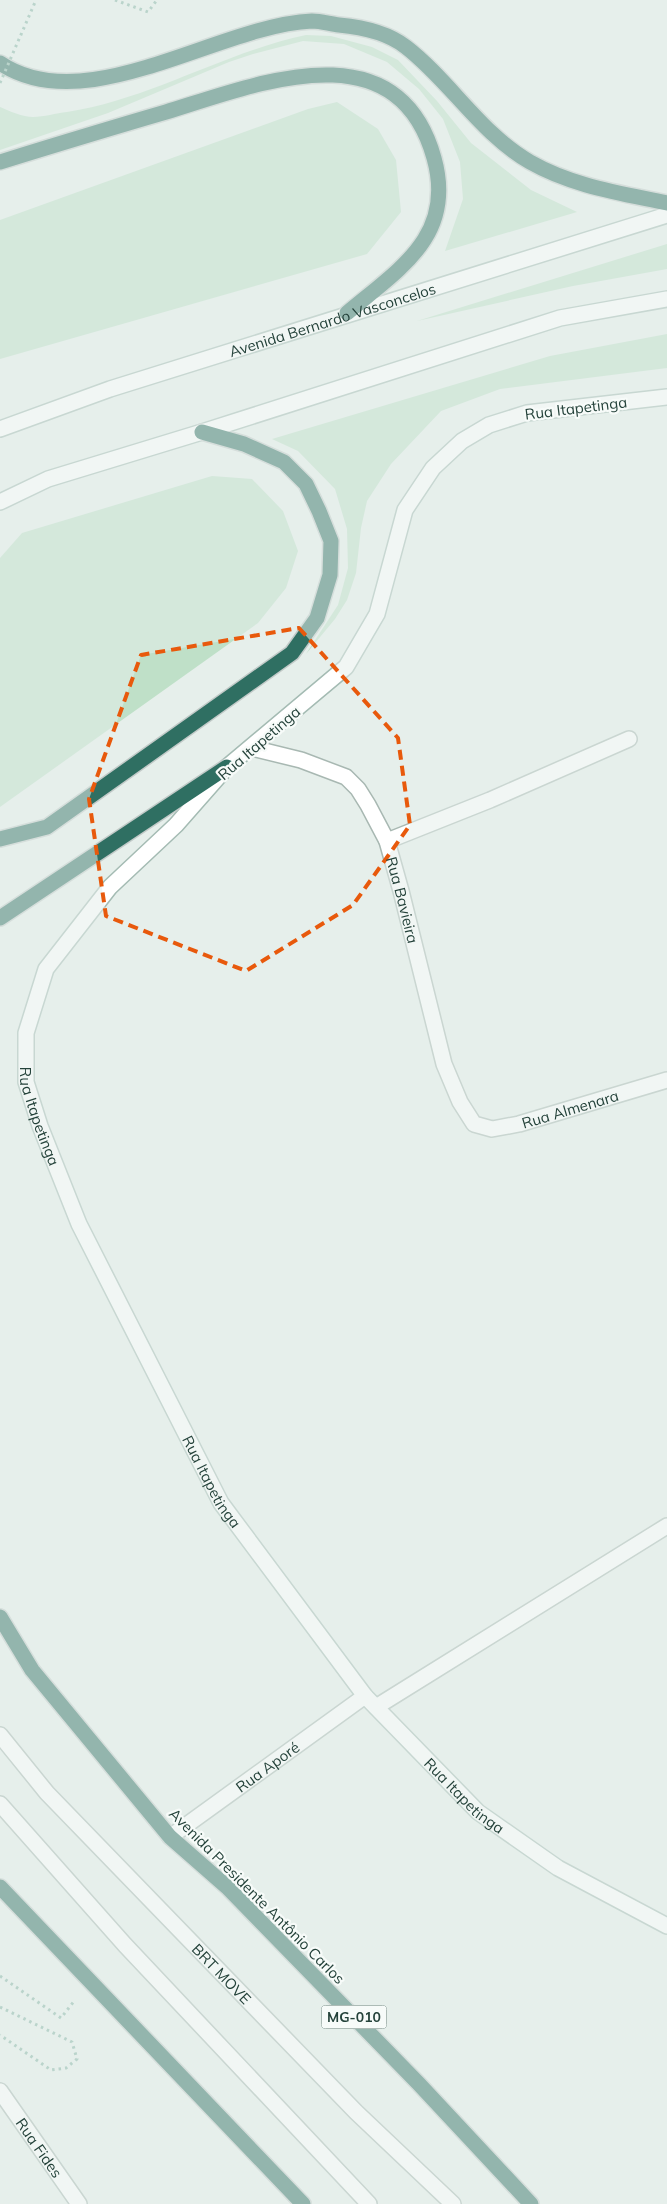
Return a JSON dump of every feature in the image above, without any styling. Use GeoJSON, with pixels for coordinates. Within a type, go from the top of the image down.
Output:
{"type":"FeatureCollection","features":[{"type":"Feature","properties":{"kind":"highway"},"geometry":{"type":"LineString","coordinates":[[0,63],[14,72],[47,81],[86,81],[206,49],[258,30],[313,21],[351,26],[378,32],[405,46],[491,131],[530,162],[583,185],[667,203]]}},
{"type":"Feature","properties":{"kind":"highway"},"geometry":{"type":"LineString","coordinates":[[0,162],[262,83],[307,74],[343,76],[365,80],[384,88],[404,102],[416,117],[426,135],[438,174],[438,205],[435,224],[409,260],[347,313]]}},
{"type":"Feature","properties":{"kind":"highway"},"geometry":{"type":"LineString","coordinates":[[0,839],[47,827],[292,653],[317,618],[330,576],[331,541],[306,484],[284,462],[244,444],[202,432]]}},
{"type":"Feature","properties":{"kind":"highway"},"geometry":{"type":"LineString","coordinates":[[0,918],[227,766]]}},
{"type":"Feature","properties":{"kind":"highway","name":"Avenida Presidente Antônio Carlos"},"geometry":{"type":"LineString","coordinates":[[0,1617],[32,1670],[170,1837],[227,1887],[419,2084],[531,2204]]}},
{"type":"Feature","properties":{"kind":"highway"},"geometry":{"type":"LineString","coordinates":[[0,1887],[303,2204]]}},
{"type":"Feature","properties":{"kind":"street","name":"Avenida Bernardo Vasconcelos"},"geometry":{"type":"LineString","coordinates":[[0,429],[110,388],[667,215]]}},
{"type":"Feature","properties":{"kind":"street"},"geometry":{"type":"LineString","coordinates":[[0,502],[48,479],[560,318],[667,299]]}},
{"type":"Feature","properties":{"kind":"street","name":"Rua Itapetinga"},"geometry":{"type":"LineString","coordinates":[[667,397],[527,413],[489,425],[462,441],[434,468],[405,510],[377,614],[346,667],[252,748],[227,766],[176,825],[110,887],[46,969],[26,1032],[26,1082],[40,1126],[79,1224],[221,1503],[365,1696],[478,1812],[558,1868],[667,1926]]}},
{"type":"Feature","properties":{"kind":"street"},"geometry":{"type":"LineString","coordinates":[[387,841],[490,800],[629,739]]}},
{"type":"Feature","properties":{"kind":"street","name":"Rua Bavieira"},"geometry":{"type":"LineString","coordinates":[[252,748],[301,760],[346,777],[358,789],[387,841],[444,1064],[460,1102],[474,1124]]}},
{"type":"Feature","properties":{"kind":"street","name":"Rua Almenara"},"geometry":{"type":"LineString","coordinates":[[474,1124],[492,1129],[519,1124],[667,1080]]}},
{"type":"Feature","properties":{"kind":"street"},"geometry":{"type":"LineString","coordinates":[[376,1707],[667,1526]]}},
{"type":"Feature","properties":{"kind":"street","name":"Rua Aporé"},"geometry":{"type":"LineString","coordinates":[[170,1837],[365,1696]]}},
{"type":"Feature","properties":{"kind":"street","name":"BRT MOVE"},"geometry":{"type":"LineString","coordinates":[[0,1735],[46,1793],[356,2112],[453,2204]]}},
{"type":"Feature","properties":{"kind":"street"},"geometry":{"type":"LineString","coordinates":[[0,1804],[125,1945],[369,2204]]}},
{"type":"Feature","properties":{"kind":"street","name":"Rua Fides"},"geometry":{"type":"LineString","coordinates":[[0,2091],[79,2204]]}},
{"type":"Feature","properties":{"kind":"path"},"geometry":{"type":"LineString","coordinates":[[0,83],[36,0]]}},
{"type":"Feature","properties":{"kind":"path"},"geometry":{"type":"LineString","coordinates":[[115,0],[148,12],[157,0]]}},
{"type":"Feature","properties":{"kind":"path"},"geometry":{"type":"LineString","coordinates":[[0,1976],[60,2018],[90,1983]]}},
{"type":"Feature","properties":{"kind":"path"},"geometry":{"type":"LineString","coordinates":[[0,2007],[72,2042],[77,2059],[66,2068],[51,2070],[0,2035]]}},
{"type":"Feature","properties":{"kind":"highlighted area"},"geometry":{"type":"Polygon","coordinates":[[[299,628],[398,738],[410,825],[353,905],[246,971],[106,916],[89,799],[141,655],[299,628]]]}},
{"type":"Feature","properties":{"kind":"green space"},"geometry":{"type":"Polygon","coordinates":[[[306,35],[331,36],[372,47],[398,60],[437,101],[471,143],[531,190],[577,212],[445,251],[463,199],[460,162],[443,119],[419,89],[387,62],[344,44],[303,41],[253,54],[229,62],[108,113],[0,150],[0,107],[21,115],[33,117],[98,106],[157,87],[245,53],[306,35]]]}},
{"type":"Feature","properties":{"kind":"green space"},"geometry":{"type":"Polygon","coordinates":[[[337,102],[378,129],[396,160],[401,212],[367,254],[0,359],[0,220],[308,109],[337,102]]]}},
{"type":"Feature","properties":{"kind":"green space"},"geometry":{"type":"Polygon","coordinates":[[[667,244],[667,269],[573,286],[417,321],[667,244]]]}},
{"type":"Feature","properties":{"kind":"green space"},"geometry":{"type":"Polygon","coordinates":[[[667,334],[667,368],[500,389],[441,411],[391,464],[367,501],[361,528],[356,573],[347,600],[335,619],[306,654],[338,605],[348,568],[347,529],[335,489],[298,451],[272,439],[550,356],[667,334]]]}},
{"type":"Feature","properties":{"kind":"green space"},"geometry":{"type":"Polygon","coordinates":[[[212,476],[252,479],[283,511],[298,551],[286,588],[258,623],[0,807],[0,558],[22,533],[212,476]]]}}]}
